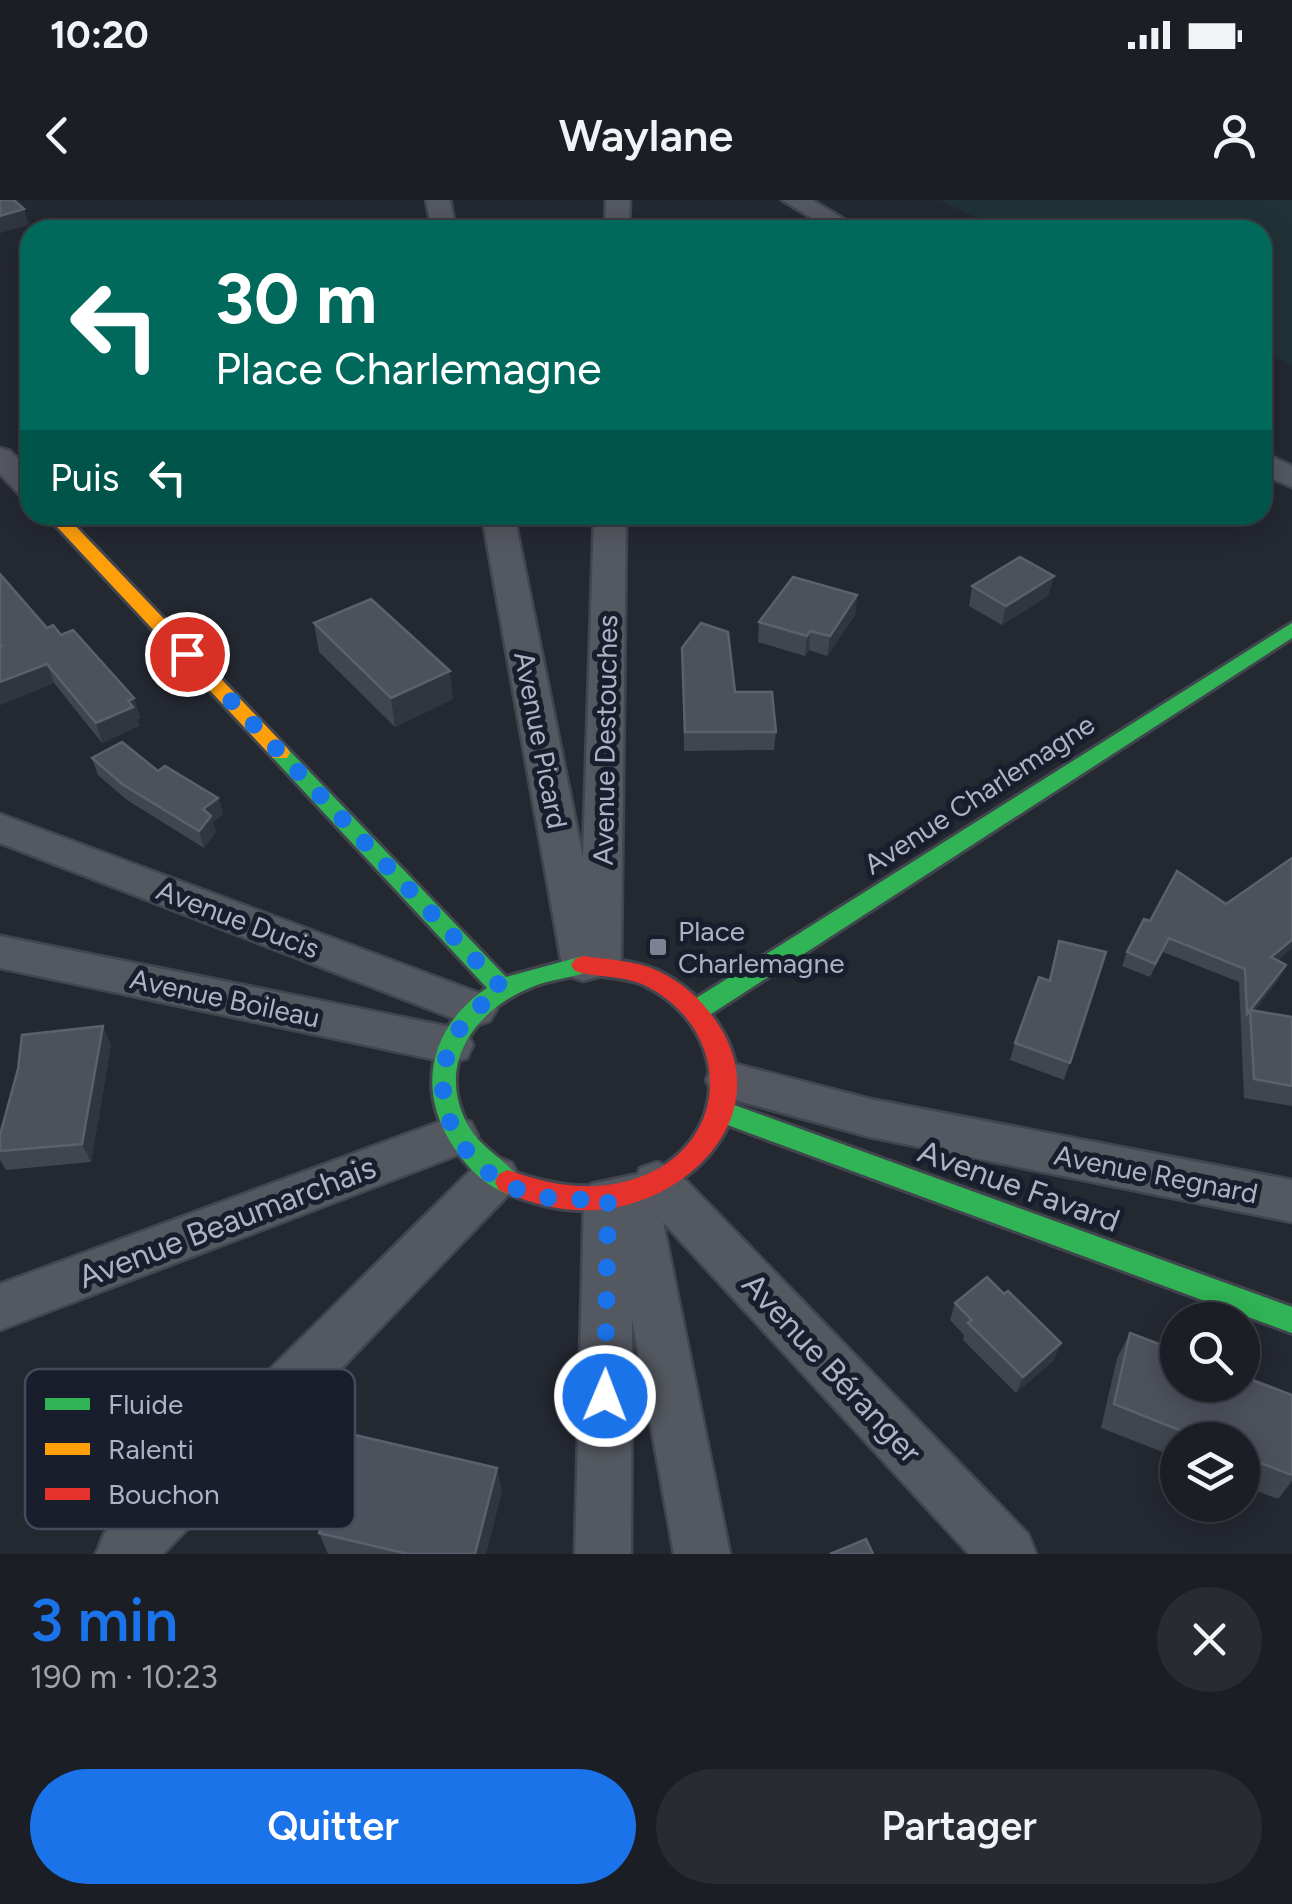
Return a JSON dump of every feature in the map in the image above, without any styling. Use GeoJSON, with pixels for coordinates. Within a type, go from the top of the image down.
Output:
{"type":"FeatureCollection","features":[{"type":"Feature","properties":{"kind":"street"},"geometry":{"type":"LineString","coordinates":[[794,200],[831,220]]}},
{"type":"Feature","properties":{"kind":"street"},"geometry":{"type":"LineString","coordinates":[[0,457],[20,478]]}},
{"type":"Feature","properties":{"kind":"street"},"geometry":{"type":"LineString","coordinates":[[64,525],[489,998]]}},
{"type":"Feature","properties":{"kind":"street","name":"Avenue Picard"},"geometry":{"type":"LineString","coordinates":[[500,525],[592,965]]}},
{"type":"Feature","properties":{"kind":"street","name":"Avenue Destouches"},"geometry":{"type":"LineString","coordinates":[[592,965],[610,525]]}},
{"type":"Feature","properties":{"kind":"street","name":"Avenue Charlemagne"},"geometry":{"type":"LineString","coordinates":[[699,1009],[1292,629]]}},
{"type":"Feature","properties":{"kind":"street","name":"Avenue Ducis"},"geometry":{"type":"LineString","coordinates":[[0,828],[489,998]]}},
{"type":"Feature","properties":{"kind":"street","name":"Avenue Boileau"},"geometry":{"type":"LineString","coordinates":[[0,952],[451,1044]]}},
{"type":"Feature","properties":{"kind":"street"},"geometry":{"type":"LineString","coordinates":[[592,965],[637,972],[671,986],[699,1009],[721,1042],[725,1096],[708,1139],[686,1164],[632,1191],[568,1200],[529,1193],[495,1177],[454,1136],[444,1106],[442,1075],[451,1044],[489,998],[541,972],[592,965]]}},
{"type":"Feature","properties":{"kind":"street","name":"Avenue Regnard"},"geometry":{"type":"LineString","coordinates":[[725,1096],[870,1118],[1292,1201]]}},
{"type":"Feature","properties":{"kind":"street","name":"Avenue Favard"},"geometry":{"type":"LineString","coordinates":[[725,1096],[1292,1320]]}},
{"type":"Feature","properties":{"kind":"street","name":"Avenue Beaumarchais"},"geometry":{"type":"LineString","coordinates":[[0,1307],[454,1136]]}},
{"type":"Feature","properties":{"kind":"street"},"geometry":{"type":"LineString","coordinates":[[306,1369],[495,1177]]}},
{"type":"Feature","properties":{"kind":"street"},"geometry":{"type":"LineString","coordinates":[[603,1554],[632,1191]]}},
{"type":"Feature","properties":{"kind":"street"},"geometry":{"type":"LineString","coordinates":[[632,1191],[702,1554]]}},
{"type":"Feature","properties":{"kind":"street","name":"Avenue Béranger"},"geometry":{"type":"LineString","coordinates":[[632,1191],[1008,1554]]}},
{"type":"Feature","properties":{"kind":"street"},"geometry":{"type":"LineString","coordinates":[[124,1554],[149,1529]]}},
{"type":"Feature","properties":{"kind":"shaded area"},"geometry":{"type":"Polygon","coordinates":[[[939,200],[1292,200],[1292,365],[1272,356],[1272,220],[982,220],[939,200]]]}},
{"type":"Feature","properties":{"kind":"building"},"geometry":{"type":"Polygon","coordinates":[[[0,200],[14,200],[24,209],[0,216],[0,200]]]}},
{"type":"Feature","properties":{"kind":"building"},"geometry":{"type":"Polygon","coordinates":[[[1020,557],[1054,576],[1006,606],[972,586],[1020,557]]]}},
{"type":"Feature","properties":{"kind":"building"},"geometry":{"type":"Polygon","coordinates":[[[0,574],[47,628],[53,625],[61,635],[73,630],[134,698],[128,701],[133,707],[96,723],[47,664],[0,682],[0,574]]]}},
{"type":"Feature","properties":{"kind":"building"},"geometry":{"type":"Polygon","coordinates":[[[793,577],[857,595],[830,636],[810,631],[807,636],[759,622],[793,577]]]}},
{"type":"Feature","properties":{"kind":"building"},"geometry":{"type":"Polygon","coordinates":[[[371,599],[450,671],[391,698],[314,623],[371,599]]]}},
{"type":"Feature","properties":{"kind":"building"},"geometry":{"type":"Polygon","coordinates":[[[701,623],[728,632],[735,692],[772,692],[776,732],[685,732],[682,648],[701,623]]]}},
{"type":"Feature","properties":{"kind":"building"},"geometry":{"type":"Polygon","coordinates":[[[122,742],[158,771],[165,766],[218,798],[203,809],[211,816],[199,831],[122,784],[92,758],[122,742]]]}},
{"type":"Feature","properties":{"kind":"building"},"geometry":{"type":"Polygon","coordinates":[[[1292,858],[1292,940],[1271,957],[1286,965],[1247,1014],[1245,969],[1169,938],[1155,964],[1127,952],[1144,919],[1150,921],[1177,871],[1226,904],[1292,858]]]}},
{"type":"Feature","properties":{"kind":"building"},"geometry":{"type":"Polygon","coordinates":[[[1059,941],[1106,952],[1070,1063],[1015,1043],[1039,977],[1050,981],[1059,941]]]}},
{"type":"Feature","properties":{"kind":"building"},"geometry":{"type":"Polygon","coordinates":[[[1250,1010],[1292,1017],[1292,1086],[1254,1079],[1250,1010]]]}},
{"type":"Feature","properties":{"kind":"building"},"geometry":{"type":"Polygon","coordinates":[[[103,1026],[82,1144],[0,1151],[22,1035],[103,1026]]]}},
{"type":"Feature","properties":{"kind":"building"},"geometry":{"type":"Polygon","coordinates":[[[987,1277],[1004,1294],[1008,1291],[1061,1343],[1023,1377],[968,1323],[972,1320],[955,1303],[987,1277]]]}},
{"type":"Feature","properties":{"kind":"building"},"geometry":{"type":"Polygon","coordinates":[[[1130,1333],[1160,1344],[1160,1402],[1260,1402],[1260,1383],[1292,1395],[1292,1475],[1260,1463],[1260,1422],[1160,1422],[1114,1404],[1130,1333]]]}},
{"type":"Feature","properties":{"kind":"building"},"geometry":{"type":"Polygon","coordinates":[[[355,1435],[497,1468],[475,1554],[408,1554],[319,1533],[320,1529],[355,1529],[355,1435]]]}},
{"type":"Feature","properties":{"kind":"building"},"geometry":{"type":"Polygon","coordinates":[[[866,1539],[873,1554],[830,1554],[866,1539]]]}},
{"type":"Feature","properties":{"kind":"traffic: fast"},"geometry":{"type":"LineString","coordinates":[[699,1009],[1292,629]]}},
{"type":"Feature","properties":{"kind":"traffic: fast"},"geometry":{"type":"LineString","coordinates":[[280,753],[502,988]]}},
{"type":"Feature","properties":{"kind":"traffic: fast"},"geometry":{"type":"LineString","coordinates":[[508,1182],[487,1168],[456,1129],[443,1081],[446,1057],[455,1034],[471,1013],[496,994],[537,975],[583,965]]}},
{"type":"Feature","properties":{"kind":"traffic: fast"},"geometry":{"type":"LineString","coordinates":[[723,1112],[1292,1320]]}},
{"type":"Feature","properties":{"kind":"traffic: slow"},"geometry":{"type":"LineString","coordinates":[[64,525],[280,753]]}},
{"type":"Feature","properties":{"kind":"traffic: jam"},"geometry":{"type":"LineString","coordinates":[[508,1182],[550,1196],[574,1199],[643,1189],[683,1166],[705,1142],[718,1117],[724,1090],[722,1063],[698,1014],[677,994],[651,978],[583,965]]}},
{"type":"Feature","properties":{"kind":"place","name":"Place Charlemagne"},"geometry":{"type":"Point","coordinates":[658,947]}},
{"type":"Feature","properties":{"kind":"route"},"geometry":{"type":"LineString","coordinates":[[187,654],[502,988],[475,1009],[451,1044],[442,1075],[444,1106],[454,1136],[495,1177],[529,1193],[568,1200],[608,1198],[605,1396]]}}]}
